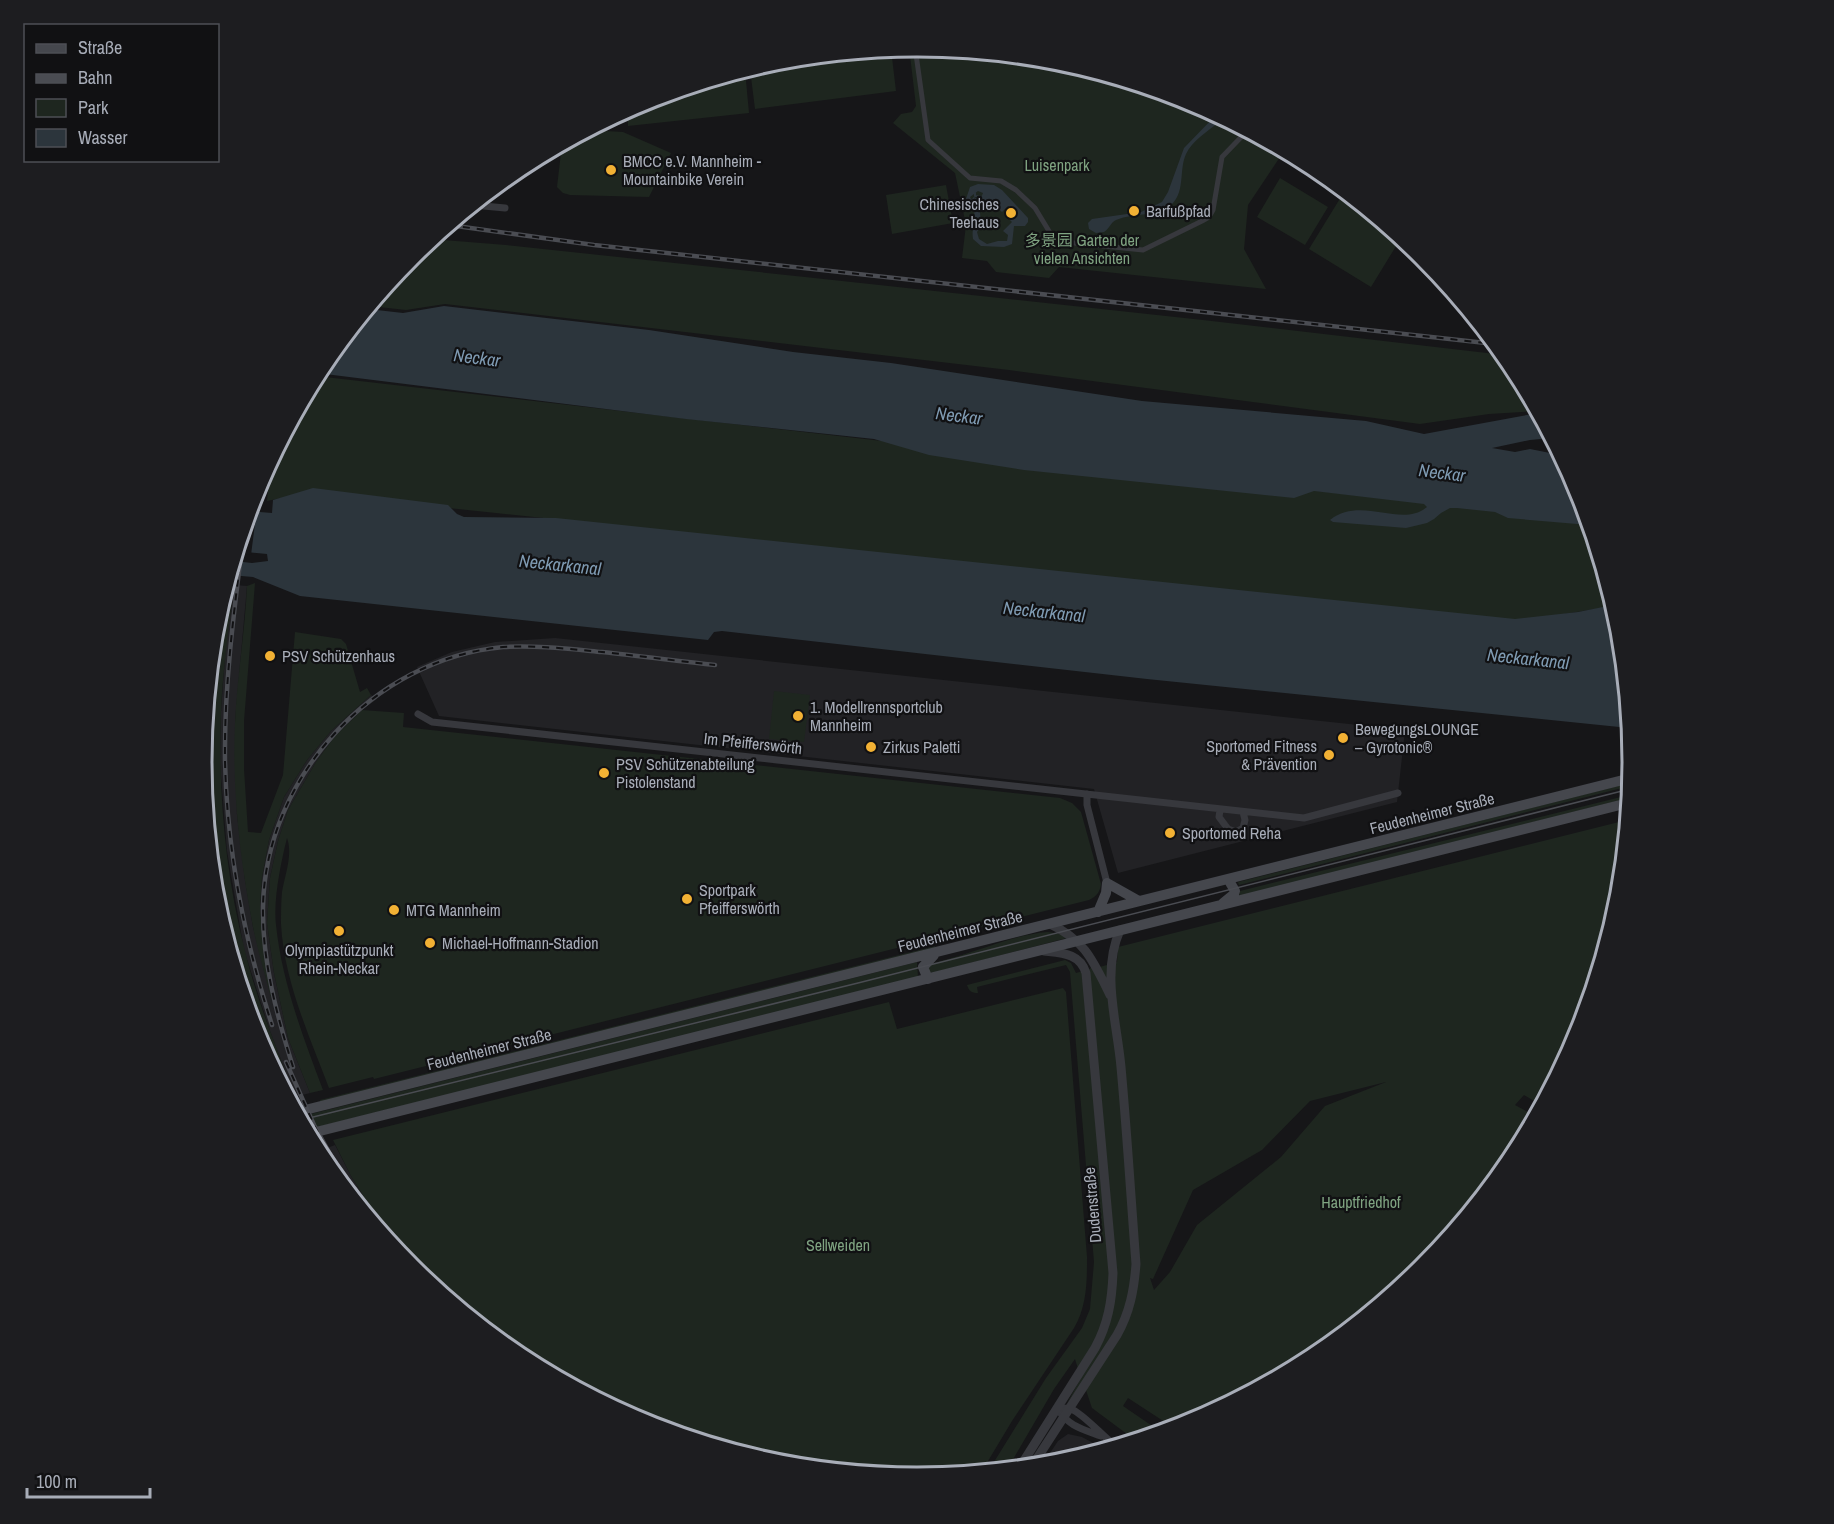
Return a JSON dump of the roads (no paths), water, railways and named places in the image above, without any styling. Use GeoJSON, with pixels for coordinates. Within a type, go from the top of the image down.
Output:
{"type":"FeatureCollection","features":[{"type":"Feature","properties":{"kind":"main road","name":"Feudenheimer Straße"},"geometry":{"type":"LineString","coordinates":[[304,1110],[1621,780]]}},
{"type":"Feature","properties":{"kind":"main road"},"geometry":{"type":"LineString","coordinates":[[317,1132],[1620,805]]}},
{"type":"Feature","properties":{"kind":"main road"},"geometry":{"type":"LineString","coordinates":[[1220,906],[1234,894],[1234,887],[1228,879]]}},
{"type":"Feature","properties":{"kind":"main road"},"geometry":{"type":"LineString","coordinates":[[1098,912],[1106,893],[1107,883],[1139,901]]}},
{"type":"Feature","properties":{"kind":"main road"},"geometry":{"type":"LineString","coordinates":[[928,979],[923,967],[937,953]]}},
{"type":"Feature","properties":{"kind":"street"},"geometry":{"type":"LineString","coordinates":[[916,57],[928,140],[970,177],[1001,181],[1016,190],[1035,208],[1055,241],[1143,250],[1202,222],[1209,217],[1212,210],[1222,157],[1242,137]]}},
{"type":"Feature","properties":{"kind":"street"},"geometry":{"type":"LineString","coordinates":[[484,206],[505,208]]}},
{"type":"Feature","properties":{"kind":"street","name":"Im Pfeifferswörth"},"geometry":{"type":"LineString","coordinates":[[418,714],[432,722],[1304,818],[1398,793]]}},
{"type":"Feature","properties":{"kind":"street"},"geometry":{"type":"LineString","coordinates":[[1087,794],[1087,805],[1107,883]]}},
{"type":"Feature","properties":{"kind":"street"},"geometry":{"type":"LineString","coordinates":[[1220,810],[1219,817],[1228,829],[1236,832],[1244,828],[1243,812]]}},
{"type":"Feature","properties":{"kind":"street"},"geometry":{"type":"LineString","coordinates":[[1050,924],[1069,933],[1078,941],[1092,960],[1112,1000]]}},
{"type":"Feature","properties":{"kind":"street"},"geometry":{"type":"LineString","coordinates":[[1039,1456],[1117,1335],[1125,1321],[1134,1293],[1136,1264],[1121,1065],[1112,1000],[1111,958],[1120,930]]}},
{"type":"Feature","properties":{"kind":"street","name":"Dudenstraße"},"geometry":{"type":"LineString","coordinates":[[1026,1458],[1103,1332],[1112,1294],[1113,1274],[1086,974],[1083,965],[1070,954],[1038,951]]}},
{"type":"Feature","properties":{"kind":"street"},"geometry":{"type":"LineString","coordinates":[[1057,1408],[1070,1409],[1082,1416],[1108,1440]]}},
{"type":"Feature","properties":{"kind":"street"},"geometry":{"type":"LineString","coordinates":[[1057,1408],[1063,1419],[1104,1437]]}},
{"type":"Feature","properties":{"kind":"water"},"geometry":{"type":"Polygon","coordinates":[[[1210,121],[1216,124],[1196,141],[1186,154],[1177,198],[1167,208],[1154,213],[1116,220],[1104,232],[1096,233],[1089,229],[1088,223],[1092,219],[1141,212],[1162,202],[1184,148],[1210,121]]]}},
{"type":"Feature","properties":{"kind":"water"},"geometry":{"type":"Polygon","coordinates":[[[978,184],[994,185],[1002,190],[1028,218],[1025,226],[1014,226],[1012,244],[1004,247],[981,246],[973,239],[973,206],[980,200],[983,193],[978,191],[970,197],[972,201],[970,208],[966,199],[970,187],[978,184]],[[996,206],[989,211],[980,212],[981,226],[977,232],[979,239],[987,244],[1007,241],[1008,235],[1003,231],[1012,222],[1009,219],[1015,213],[1008,206],[1002,212],[996,206]]]}},
{"type":"Feature","properties":{"kind":"water","name":"Neckar"},"geometry":{"type":"Polygon","coordinates":[[[444,306],[649,330],[793,352],[891,363],[1142,401],[1366,421],[1424,434],[1530,414],[1543,439],[1492,448],[1515,452],[1530,449],[1550,453],[1581,524],[1508,518],[1495,512],[1457,508],[1450,508],[1427,523],[1406,528],[1333,522],[1330,520],[1342,513],[1368,511],[1405,515],[1417,513],[1427,507],[1424,504],[1314,491],[1294,498],[1024,470],[929,455],[874,439],[686,419],[328,374],[377,310],[403,313],[444,306]]]}},
{"type":"Feature","properties":{"kind":"water","name":"Neckarkanal"},"geometry":{"type":"Polygon","coordinates":[[[313,488],[448,505],[464,517],[556,518],[1515,619],[1604,607],[1616,670],[1620,727],[1147,679],[722,631],[714,632],[708,640],[300,596],[253,577],[237,576],[241,562],[268,561],[267,554],[244,552],[258,512],[272,513],[273,500],[313,488]]]}},
{"type":"Feature","properties":{"kind":"waterway"},"geometry":{"type":"LineString","coordinates":[[975,193],[975,196],[982,197]]}},
{"type":"Feature","properties":{"kind":"tram line"},"geometry":{"type":"LineString","coordinates":[[309,1118],[1621,791]]}},
{"type":"Feature","properties":{"kind":"railway"},"geometry":{"type":"LineString","coordinates":[[459,226],[594,245],[1483,343]]}},
{"type":"Feature","properties":{"kind":"railway"},"geometry":{"type":"LineString","coordinates":[[240,567],[228,672],[225,731],[226,795],[233,861],[245,927],[272,1025]]}},
{"type":"Feature","properties":{"kind":"railway"},"geometry":{"type":"LineString","coordinates":[[293,1067],[276,1008],[265,948],[263,907],[269,859],[283,814],[306,771],[335,733],[370,701],[411,675],[455,656],[503,647],[565,649],[715,665]]}},
{"type":"Feature","properties":{"kind":"railway"},"geometry":{"type":"LineString","coordinates":[[286,1062],[323,1141]]}},
{"type":"Feature","properties":{"kind":"place","name":"BMCC e.V. Mannheim - Mountainbike Verein"},"geometry":{"type":"Point","coordinates":[611,170]}},
{"type":"Feature","properties":{"kind":"place","name":"Barfußpfad"},"geometry":{"type":"Point","coordinates":[1134,211]}},
{"type":"Feature","properties":{"kind":"place","name":"Chinesisches Teehaus"},"geometry":{"type":"Point","coordinates":[1011,213]}},
{"type":"Feature","properties":{"kind":"place","name":"PSV Schützenhaus"},"geometry":{"type":"Point","coordinates":[270,656]}},
{"type":"Feature","properties":{"kind":"place","name":"1. Modellrennsportclub Mannheim"},"geometry":{"type":"Point","coordinates":[798,716]}},
{"type":"Feature","properties":{"kind":"place","name":"BewegungsLOUNGE – Gyrotonic®"},"geometry":{"type":"Point","coordinates":[1343,738]}},
{"type":"Feature","properties":{"kind":"place","name":"Zirkus Paletti"},"geometry":{"type":"Point","coordinates":[871,747]}},
{"type":"Feature","properties":{"kind":"place","name":"Sportomed Fitness & Prävention"},"geometry":{"type":"Point","coordinates":[1329,755]}},
{"type":"Feature","properties":{"kind":"place","name":"PSV Schützenabteilung Pistolenstand"},"geometry":{"type":"Point","coordinates":[604,773]}},
{"type":"Feature","properties":{"kind":"place","name":"Sportomed Reha"},"geometry":{"type":"Point","coordinates":[1170,833]}},
{"type":"Feature","properties":{"kind":"place","name":"Sportpark Pfeifferswörth"},"geometry":{"type":"Point","coordinates":[687,899]}},
{"type":"Feature","properties":{"kind":"place","name":"MTG Mannheim"},"geometry":{"type":"Point","coordinates":[394,910]}},
{"type":"Feature","properties":{"kind":"place","name":"Olympiastützpunkt Rhein-Neckar"},"geometry":{"type":"Point","coordinates":[339,931]}},
{"type":"Feature","properties":{"kind":"place","name":"Michael-Hoffmann-Stadion"},"geometry":{"type":"Point","coordinates":[430,943]}},
{"type":"Feature","properties":{"kind":"park label","name":"Luisenpark"},"geometry":{"type":"Point","coordinates":[1057,165]}},
{"type":"Feature","properties":{"kind":"park label","name":"多景园 Garten der vielen Ansichten"},"geometry":{"type":"Point","coordinates":[1082,249]}},
{"type":"Feature","properties":{"kind":"park label","name":"Hauptfriedhof"},"geometry":{"type":"Point","coordinates":[1361,1202]}},
{"type":"Feature","properties":{"kind":"park label","name":"Sellweiden"},"geometry":{"type":"Point","coordinates":[838,1245]}}]}
